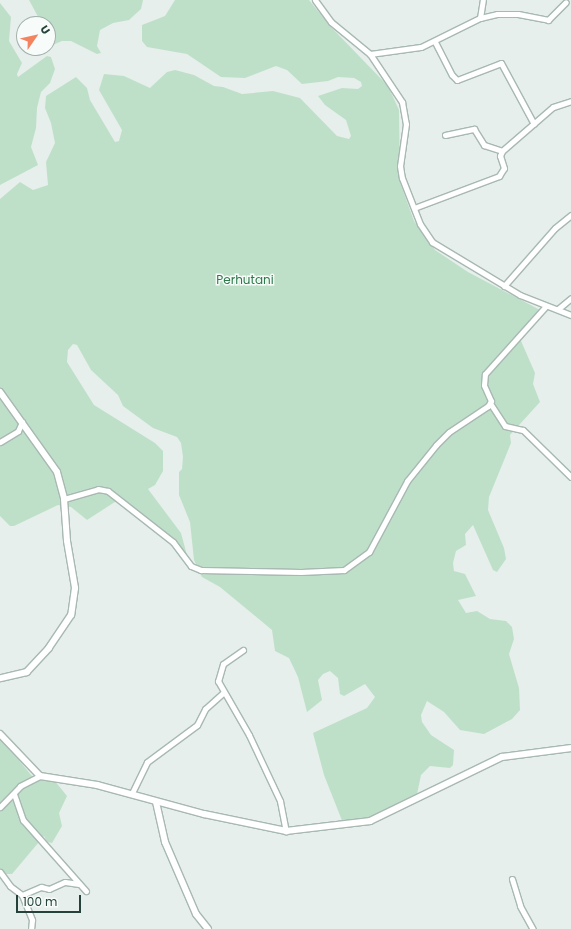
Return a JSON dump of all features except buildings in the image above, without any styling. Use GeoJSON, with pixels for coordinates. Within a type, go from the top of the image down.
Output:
{"type":"FeatureCollection","features":[{"type":"Feature","properties":{"kind":"street"},"geometry":{"type":"LineString","coordinates":[[315,0],[331,22],[370,54],[402,102],[406,124],[401,172],[420,224],[432,242],[504,286],[546,306],[558,309],[571,315]]}},
{"type":"Feature","properties":{"kind":"street"},"geometry":{"type":"LineString","coordinates":[[480,18],[483,0]]}},
{"type":"Feature","properties":{"kind":"street"},"geometry":{"type":"LineString","coordinates":[[370,54],[414,48],[435,42],[480,18],[507,14],[548,20],[567,1]]}},
{"type":"Feature","properties":{"kind":"street"},"geometry":{"type":"LineString","coordinates":[[435,42],[452,75],[457,80],[501,63],[534,124]]}},
{"type":"Feature","properties":{"kind":"street"},"geometry":{"type":"LineString","coordinates":[[414,208],[499,176],[504,168],[500,156],[502,151],[553,107],[571,101]]}},
{"type":"Feature","properties":{"kind":"street"},"geometry":{"type":"LineString","coordinates":[[445,135],[474,129],[478,132],[484,144],[502,151]]}},
{"type":"Feature","properties":{"kind":"street"},"geometry":{"type":"LineString","coordinates":[[504,286],[556,228],[571,215]]}},
{"type":"Feature","properties":{"kind":"street"},"geometry":{"type":"LineString","coordinates":[[558,309],[571,298]]}},
{"type":"Feature","properties":{"kind":"street"},"geometry":{"type":"LineString","coordinates":[[546,306],[485,374],[484,385],[490,403],[505,426],[523,430],[571,477]]}},
{"type":"Feature","properties":{"kind":"street"},"geometry":{"type":"LineString","coordinates":[[0,392],[56,472],[64,499],[68,548],[75,588],[71,615],[54,642],[31,669],[22,674],[0,678]]}},
{"type":"Feature","properties":{"kind":"street"},"geometry":{"type":"LineString","coordinates":[[64,499],[98,489],[108,491],[173,542],[191,566],[201,570],[338,571],[358,562],[369,552],[407,481],[436,445],[490,403]]}},
{"type":"Feature","properties":{"kind":"street"},"geometry":{"type":"LineString","coordinates":[[0,442],[18,431],[22,422]]}},
{"type":"Feature","properties":{"kind":"street"},"geometry":{"type":"LineString","coordinates":[[242,650],[221,667],[218,679],[249,735],[280,801],[286,831]]}},
{"type":"Feature","properties":{"kind":"street"},"geometry":{"type":"LineString","coordinates":[[132,793],[146,762],[198,725],[205,709],[224,692]]}},
{"type":"Feature","properties":{"kind":"street"},"geometry":{"type":"LineString","coordinates":[[0,734],[34,772],[40,776],[74,780],[132,793],[156,802],[286,831],[370,821],[502,757],[571,748]]}},
{"type":"Feature","properties":{"kind":"street"},"geometry":{"type":"LineString","coordinates":[[32,780],[34,772]]}},
{"type":"Feature","properties":{"kind":"street"},"geometry":{"type":"LineString","coordinates":[[0,807],[20,786],[40,776]]}},
{"type":"Feature","properties":{"kind":"street"},"geometry":{"type":"LineString","coordinates":[[14,794],[23,820],[86,890]]}},
{"type":"Feature","properties":{"kind":"street"},"geometry":{"type":"LineString","coordinates":[[156,802],[165,842],[196,914],[208,929]]}},
{"type":"Feature","properties":{"kind":"street"},"geometry":{"type":"LineString","coordinates":[[0,872],[10,886],[22,895],[32,920],[31,929]]}},
{"type":"Feature","properties":{"kind":"street"},"geometry":{"type":"LineString","coordinates":[[512,879],[520,906],[533,929]]}},
{"type":"Feature","properties":{"kind":"street"},"geometry":{"type":"LineString","coordinates":[[22,895],[41,888],[49,889],[65,882],[80,884]]}},
{"type":"Feature","properties":{"kind":"green space"},"geometry":{"type":"Polygon","coordinates":[[[29,0],[143,0],[141,9],[129,20],[113,23],[100,30],[97,46],[101,53],[97,54],[71,41],[62,41],[56,44],[56,16],[38,16],[29,0]]]}},
{"type":"Feature","properties":{"kind":"green space","name":"Perhutani"},"geometry":{"type":"Polygon","coordinates":[[[175,0],[309,0],[331,27],[388,86],[399,110],[400,182],[414,221],[435,250],[468,272],[540,310],[518,334],[535,373],[533,384],[540,402],[510,435],[511,443],[489,497],[488,510],[504,548],[506,559],[497,572],[493,570],[473,525],[465,534],[466,545],[456,551],[453,563],[454,571],[465,574],[476,596],[458,600],[466,613],[477,611],[490,619],[506,621],[512,627],[514,639],[509,654],[519,688],[520,710],[512,719],[484,734],[460,730],[444,712],[427,701],[421,715],[422,722],[431,735],[454,750],[453,765],[450,768],[430,766],[421,775],[416,799],[385,814],[343,823],[324,775],[313,733],[367,708],[375,697],[365,684],[344,696],[340,694],[338,678],[330,671],[323,674],[318,680],[322,700],[307,712],[298,677],[289,658],[275,651],[272,630],[220,587],[202,577],[194,560],[190,522],[179,495],[179,472],[182,469],[183,457],[181,443],[177,437],[153,428],[123,406],[118,395],[91,370],[77,345],[73,344],[68,350],[67,362],[94,405],[155,443],[163,451],[163,471],[155,485],[148,489],[181,533],[188,559],[176,542],[121,498],[87,520],[71,507],[58,505],[14,526],[10,526],[0,516],[0,199],[20,182],[33,190],[48,185],[46,162],[55,143],[51,123],[45,108],[46,96],[76,77],[87,88],[90,100],[115,142],[119,141],[122,130],[99,90],[104,74],[124,76],[150,88],[167,72],[175,70],[194,75],[214,86],[223,87],[242,94],[273,91],[300,98],[337,136],[349,139],[351,136],[346,120],[325,105],[318,96],[342,88],[358,89],[362,86],[361,82],[354,78],[338,77],[328,81],[302,84],[287,70],[276,66],[245,78],[221,77],[187,54],[147,47],[142,41],[142,25],[165,16],[175,0]]]}},
{"type":"Feature","properties":{"kind":"green space"},"geometry":{"type":"Polygon","coordinates":[[[0,3],[11,17],[9,41],[16,53],[16,56],[18,56],[22,63],[17,74],[18,77],[47,56],[51,57],[55,69],[50,83],[41,92],[37,108],[36,128],[31,147],[38,165],[0,185],[0,3]]]}},
{"type":"Feature","properties":{"kind":"green space"},"geometry":{"type":"Polygon","coordinates":[[[0,737],[31,775],[38,781],[54,780],[67,796],[59,813],[62,826],[52,843],[47,842],[44,836],[12,874],[0,874],[0,737]]]}}]}
